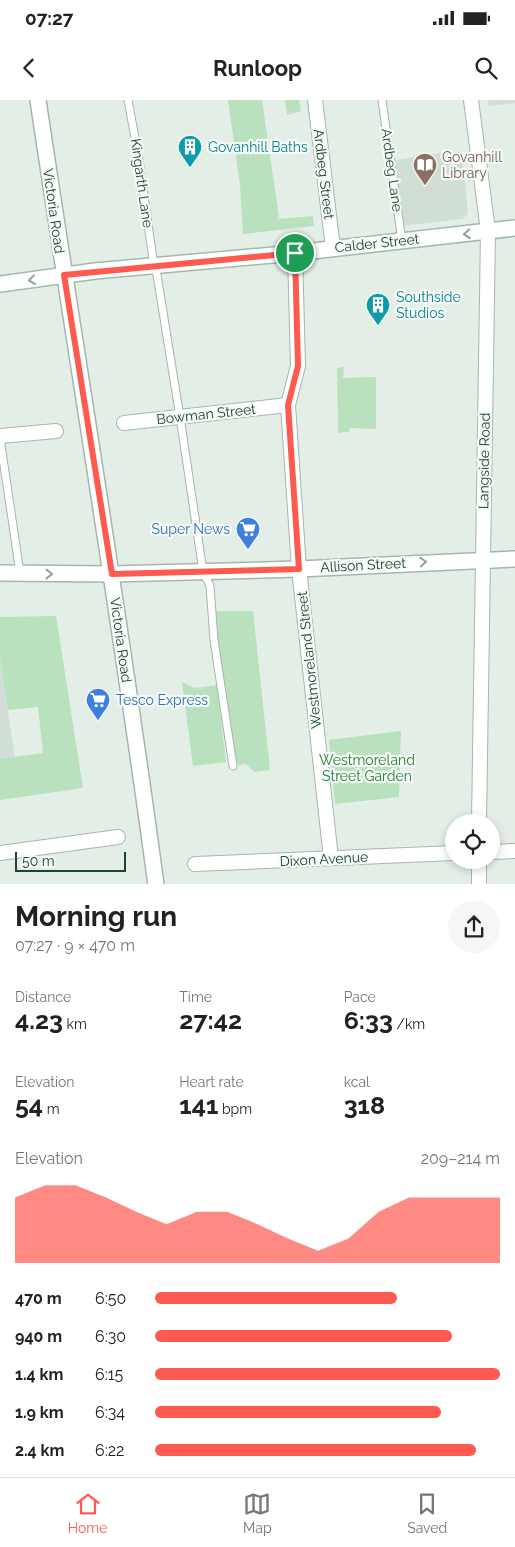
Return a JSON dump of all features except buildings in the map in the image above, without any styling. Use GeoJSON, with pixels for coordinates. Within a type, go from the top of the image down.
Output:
{"type":"FeatureCollection","features":[{"type":"Feature","properties":{"kind":"street","name":"Victoria Road"},"geometry":{"type":"LineString","coordinates":[[38,100],[112,574],[156,884]]}},
{"type":"Feature","properties":{"kind":"street","name":"Ardbeg Street"},"geometry":{"type":"LineString","coordinates":[[315,100],[333,248]]}},
{"type":"Feature","properties":{"kind":"street","name":"Langside Road"},"geometry":{"type":"LineString","coordinates":[[471,100],[488,231],[479,814]]}},
{"type":"Feature","properties":{"kind":"street","name":"Calder Street"},"geometry":{"type":"LineString","coordinates":[[0,284],[64,275],[295,253],[515,228]]}},
{"type":"Feature","properties":{"kind":"street","name":"Westmoreland Street"},"geometry":{"type":"LineString","coordinates":[[295,253],[298,366],[288,405],[299,569],[331,858]]}},
{"type":"Feature","properties":{"kind":"street","name":"Bowman Street"},"geometry":{"type":"LineString","coordinates":[[124,423],[288,405]]}},
{"type":"Feature","properties":{"kind":"street"},"geometry":{"type":"LineString","coordinates":[[0,437],[56,430]]}},
{"type":"Feature","properties":{"kind":"street","name":"Allison Street"},"geometry":{"type":"LineString","coordinates":[[0,574],[112,574],[299,569],[482,559],[515,559]]}},
{"type":"Feature","properties":{"kind":"street"},"geometry":{"type":"LineString","coordinates":[[0,852],[118,837]]}},
{"type":"Feature","properties":{"kind":"street"},"geometry":{"type":"LineString","coordinates":[[500,852],[515,851]]}},
{"type":"Feature","properties":{"kind":"street","name":"Dixon Avenue"},"geometry":{"type":"LineString","coordinates":[[195,864],[445,854]]}},
{"type":"Feature","properties":{"kind":"street"},"geometry":{"type":"LineString","coordinates":[[479,869],[479,884]]}},
{"type":"Feature","properties":{"kind":"lane","name":"Kingarth Lane"},"geometry":{"type":"LineString","coordinates":[[128,100],[180,417],[203,571],[210,586],[214,640],[233,766]]}},
{"type":"Feature","properties":{"kind":"lane","name":"Ardbeg Lane"},"geometry":{"type":"LineString","coordinates":[[382,100],[402,241]]}},
{"type":"Feature","properties":{"kind":"lane"},"geometry":{"type":"LineString","coordinates":[[0,437],[20,574]]}},
{"type":"Feature","properties":{"kind":"shaded area"},"geometry":{"type":"Polygon","coordinates":[[[488,100],[515,100],[515,103],[489,106],[488,100]]]}},
{"type":"Feature","properties":{"kind":"shaded area","name":"Govanhill Library"},"geometry":{"type":"Polygon","coordinates":[[[448,152],[462,152],[468,213],[463,219],[402,226],[395,160],[448,152]]]}},
{"type":"Feature","properties":{"kind":"shaded area"},"geometry":{"type":"Polygon","coordinates":[[[0,658],[15,758],[0,759],[0,658]]]}},
{"type":"Feature","properties":{"kind":"green space"},"geometry":{"type":"Polygon","coordinates":[[[228,100],[262,100],[279,217],[277,219],[313,216],[314,226],[243,234],[240,185],[228,100]]]}},
{"type":"Feature","properties":{"kind":"green space"},"geometry":{"type":"Polygon","coordinates":[[[285,100],[299,100],[301,111],[287,115],[285,100]]]}},
{"type":"Feature","properties":{"kind":"green space"},"geometry":{"type":"Polygon","coordinates":[[[344,367],[343,378],[376,377],[376,429],[350,428],[349,432],[338,433],[337,368],[344,367]]]}},
{"type":"Feature","properties":{"kind":"green space"},"geometry":{"type":"Polygon","coordinates":[[[213,611],[253,611],[270,770],[254,772],[246,764],[236,765],[213,611]]]}},
{"type":"Feature","properties":{"kind":"green space"},"geometry":{"type":"Polygon","coordinates":[[[56,616],[83,788],[0,800],[0,759],[43,753],[38,707],[8,710],[0,658],[0,617],[56,616]]]}},
{"type":"Feature","properties":{"kind":"green space"},"geometry":{"type":"Polygon","coordinates":[[[182,682],[194,688],[217,685],[226,762],[193,766],[182,682]]]}},
{"type":"Feature","properties":{"kind":"green space","name":"Westmoreland Street Garden"},"geometry":{"type":"Polygon","coordinates":[[[401,731],[399,797],[335,804],[329,740],[401,731]]]}},
{"type":"Feature","properties":{"kind":"place","name":"Govanhill Baths"},"geometry":{"type":"Point","coordinates":[190,168]}},
{"type":"Feature","properties":{"kind":"place","name":"Govanhill Library"},"geometry":{"type":"Point","coordinates":[425,186]}},
{"type":"Feature","properties":{"kind":"place","name":"Southside Studios"},"geometry":{"type":"Point","coordinates":[378,326]}},
{"type":"Feature","properties":{"kind":"place","name":"Super News"},"geometry":{"type":"Point","coordinates":[248,550]}},
{"type":"Feature","properties":{"kind":"place","name":"Tesco Express"},"geometry":{"type":"Point","coordinates":[98,721]}},
{"type":"Feature","properties":{"kind":"route"},"geometry":{"type":"LineString","coordinates":[[295,253],[298,366],[288,405],[299,569],[112,574],[64,275],[295,253]]}}]}
